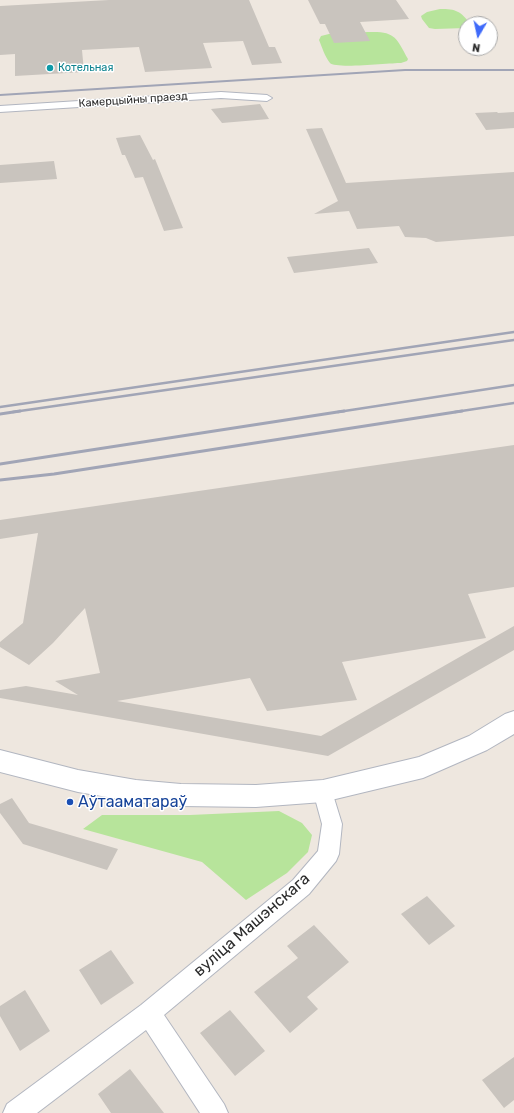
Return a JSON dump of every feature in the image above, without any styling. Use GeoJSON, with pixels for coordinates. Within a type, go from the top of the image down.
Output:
{"type":"FeatureCollection","features":[{"type":"Feature","properties":{"kind":"main road"},"geometry":{"type":"LineString","coordinates":[[0,761],[104,787],[136,791],[181,795],[256,796],[323,791],[423,767],[478,743],[514,721]]}},
{"type":"Feature","properties":{"kind":"street","name":"Камерцыйны праезд"},"geometry":{"type":"LineString","coordinates":[[0,109],[238,95],[267,98]]}},
{"type":"Feature","properties":{"kind":"street","name":"вуліца Машэнскага"},"geometry":{"type":"LineString","coordinates":[[16,1113],[149,1013],[302,887],[328,854],[332,824],[323,791]]}},
{"type":"Feature","properties":{"kind":"street"},"geometry":{"type":"LineString","coordinates":[[149,1013],[214,1113]]}},
{"type":"Feature","properties":{"kind":"green space"},"geometry":{"type":"Polygon","coordinates":[[[440,9],[454,10],[464,16],[458,16],[458,28],[435,29],[429,28],[422,19],[421,16],[427,12],[440,9]]]}},
{"type":"Feature","properties":{"kind":"green space"},"geometry":{"type":"Polygon","coordinates":[[[368,32],[384,33],[394,37],[404,51],[408,59],[407,61],[401,63],[342,66],[334,65],[328,61],[319,40],[321,36],[329,34],[368,32]]]}},
{"type":"Feature","properties":{"kind":"green space"},"geometry":{"type":"Polygon","coordinates":[[[279,811],[302,823],[312,835],[308,852],[287,873],[246,900],[202,862],[83,829],[102,815],[190,815],[279,811]]]}},
{"type":"Feature","properties":{"kind":"building"},"geometry":{"type":"Polygon","coordinates":[[[109,0],[249,0],[269,47],[275,47],[282,63],[252,65],[243,41],[203,43],[212,68],[145,72],[139,47],[82,50],[84,72],[15,76],[15,54],[0,55],[0,6],[109,0]]]}},
{"type":"Feature","properties":{"kind":"building"},"geometry":{"type":"Polygon","coordinates":[[[308,0],[396,0],[409,19],[360,22],[370,41],[334,43],[325,24],[320,24],[308,0]]]}},
{"type":"Feature","properties":{"kind":"building"},"geometry":{"type":"Polygon","coordinates":[[[260,104],[269,119],[222,123],[211,109],[260,104]]]}},
{"type":"Feature","properties":{"kind":"building"},"geometry":{"type":"Polygon","coordinates":[[[514,112],[514,128],[486,130],[475,113],[514,112]]]}},
{"type":"Feature","properties":{"kind":"building"},"geometry":{"type":"Polygon","coordinates":[[[322,128],[346,183],[514,172],[514,236],[436,242],[426,238],[405,237],[399,226],[357,229],[349,211],[314,214],[338,201],[306,129],[322,128]]]}},
{"type":"Feature","properties":{"kind":"building"},"geometry":{"type":"Polygon","coordinates":[[[140,135],[153,160],[155,159],[183,228],[164,231],[143,177],[135,178],[125,155],[122,155],[116,138],[140,135]]]}},
{"type":"Feature","properties":{"kind":"building"},"geometry":{"type":"Polygon","coordinates":[[[54,161],[57,179],[0,183],[0,165],[54,161]]]}},
{"type":"Feature","properties":{"kind":"building"},"geometry":{"type":"Polygon","coordinates":[[[369,248],[378,263],[294,273],[287,257],[369,248]]]}},
{"type":"Feature","properties":{"kind":"building"},"geometry":{"type":"Polygon","coordinates":[[[514,445],[514,587],[468,594],[486,638],[342,662],[357,700],[267,711],[250,678],[117,701],[321,736],[514,626],[514,650],[328,756],[0,698],[0,690],[26,686],[78,695],[55,681],[100,673],[85,608],[53,643],[29,665],[0,647],[0,642],[23,623],[38,533],[0,539],[0,520],[514,445]]]}},
{"type":"Feature","properties":{"kind":"building"},"geometry":{"type":"Polygon","coordinates":[[[12,798],[29,823],[118,849],[107,870],[23,844],[0,813],[0,804],[12,798]]]}},
{"type":"Feature","properties":{"kind":"building"},"geometry":{"type":"Polygon","coordinates":[[[427,896],[455,926],[429,945],[401,914],[427,896]]]}},
{"type":"Feature","properties":{"kind":"building"},"geometry":{"type":"Polygon","coordinates":[[[314,925],[349,962],[307,997],[318,1009],[290,1033],[254,992],[298,958],[287,946],[314,925]]]}},
{"type":"Feature","properties":{"kind":"building"},"geometry":{"type":"Polygon","coordinates":[[[111,950],[134,983],[101,1005],[79,970],[111,950]]]}},
{"type":"Feature","properties":{"kind":"building"},"geometry":{"type":"Polygon","coordinates":[[[25,990],[50,1031],[20,1051],[0,1016],[0,1006],[25,990]]]}},
{"type":"Feature","properties":{"kind":"building"},"geometry":{"type":"Polygon","coordinates":[[[230,1010],[265,1051],[235,1076],[200,1033],[230,1010]]]}},
{"type":"Feature","properties":{"kind":"building"},"geometry":{"type":"Polygon","coordinates":[[[514,1057],[514,1100],[504,1108],[482,1080],[514,1057]]]}},
{"type":"Feature","properties":{"kind":"building"},"geometry":{"type":"Polygon","coordinates":[[[130,1069],[164,1113],[111,1113],[98,1094],[130,1069]]]}},
{"type":"Feature","properties":{"kind":"railway"},"geometry":{"type":"LineString","coordinates":[[0,95],[405,70],[514,70]]}},
{"type":"Feature","properties":{"kind":"railway"},"geometry":{"type":"LineString","coordinates":[[0,407],[514,332]]}},
{"type":"Feature","properties":{"kind":"railway"},"geometry":{"type":"LineString","coordinates":[[13,412],[514,340]]}},
{"type":"Feature","properties":{"kind":"railway"},"geometry":{"type":"LineString","coordinates":[[338,412],[514,385]]}},
{"type":"Feature","properties":{"kind":"railway"},"geometry":{"type":"LineString","coordinates":[[455,412],[514,403]]}},
{"type":"Feature","properties":{"kind":"railway"},"geometry":{"type":"LineString","coordinates":[[0,414],[20,411]]}},
{"type":"Feature","properties":{"kind":"railway"},"geometry":{"type":"LineString","coordinates":[[0,464],[344,411]]}},
{"type":"Feature","properties":{"kind":"railway"},"geometry":{"type":"LineString","coordinates":[[0,480],[54,474],[462,411]]}},
{"type":"Feature","properties":{"kind":"place","name":"Котельная"},"geometry":{"type":"Point","coordinates":[50,68]}},
{"type":"Feature","properties":{"kind":"place","name":"Аўтааматараў"},"geometry":{"type":"Point","coordinates":[70,802]}}]}
